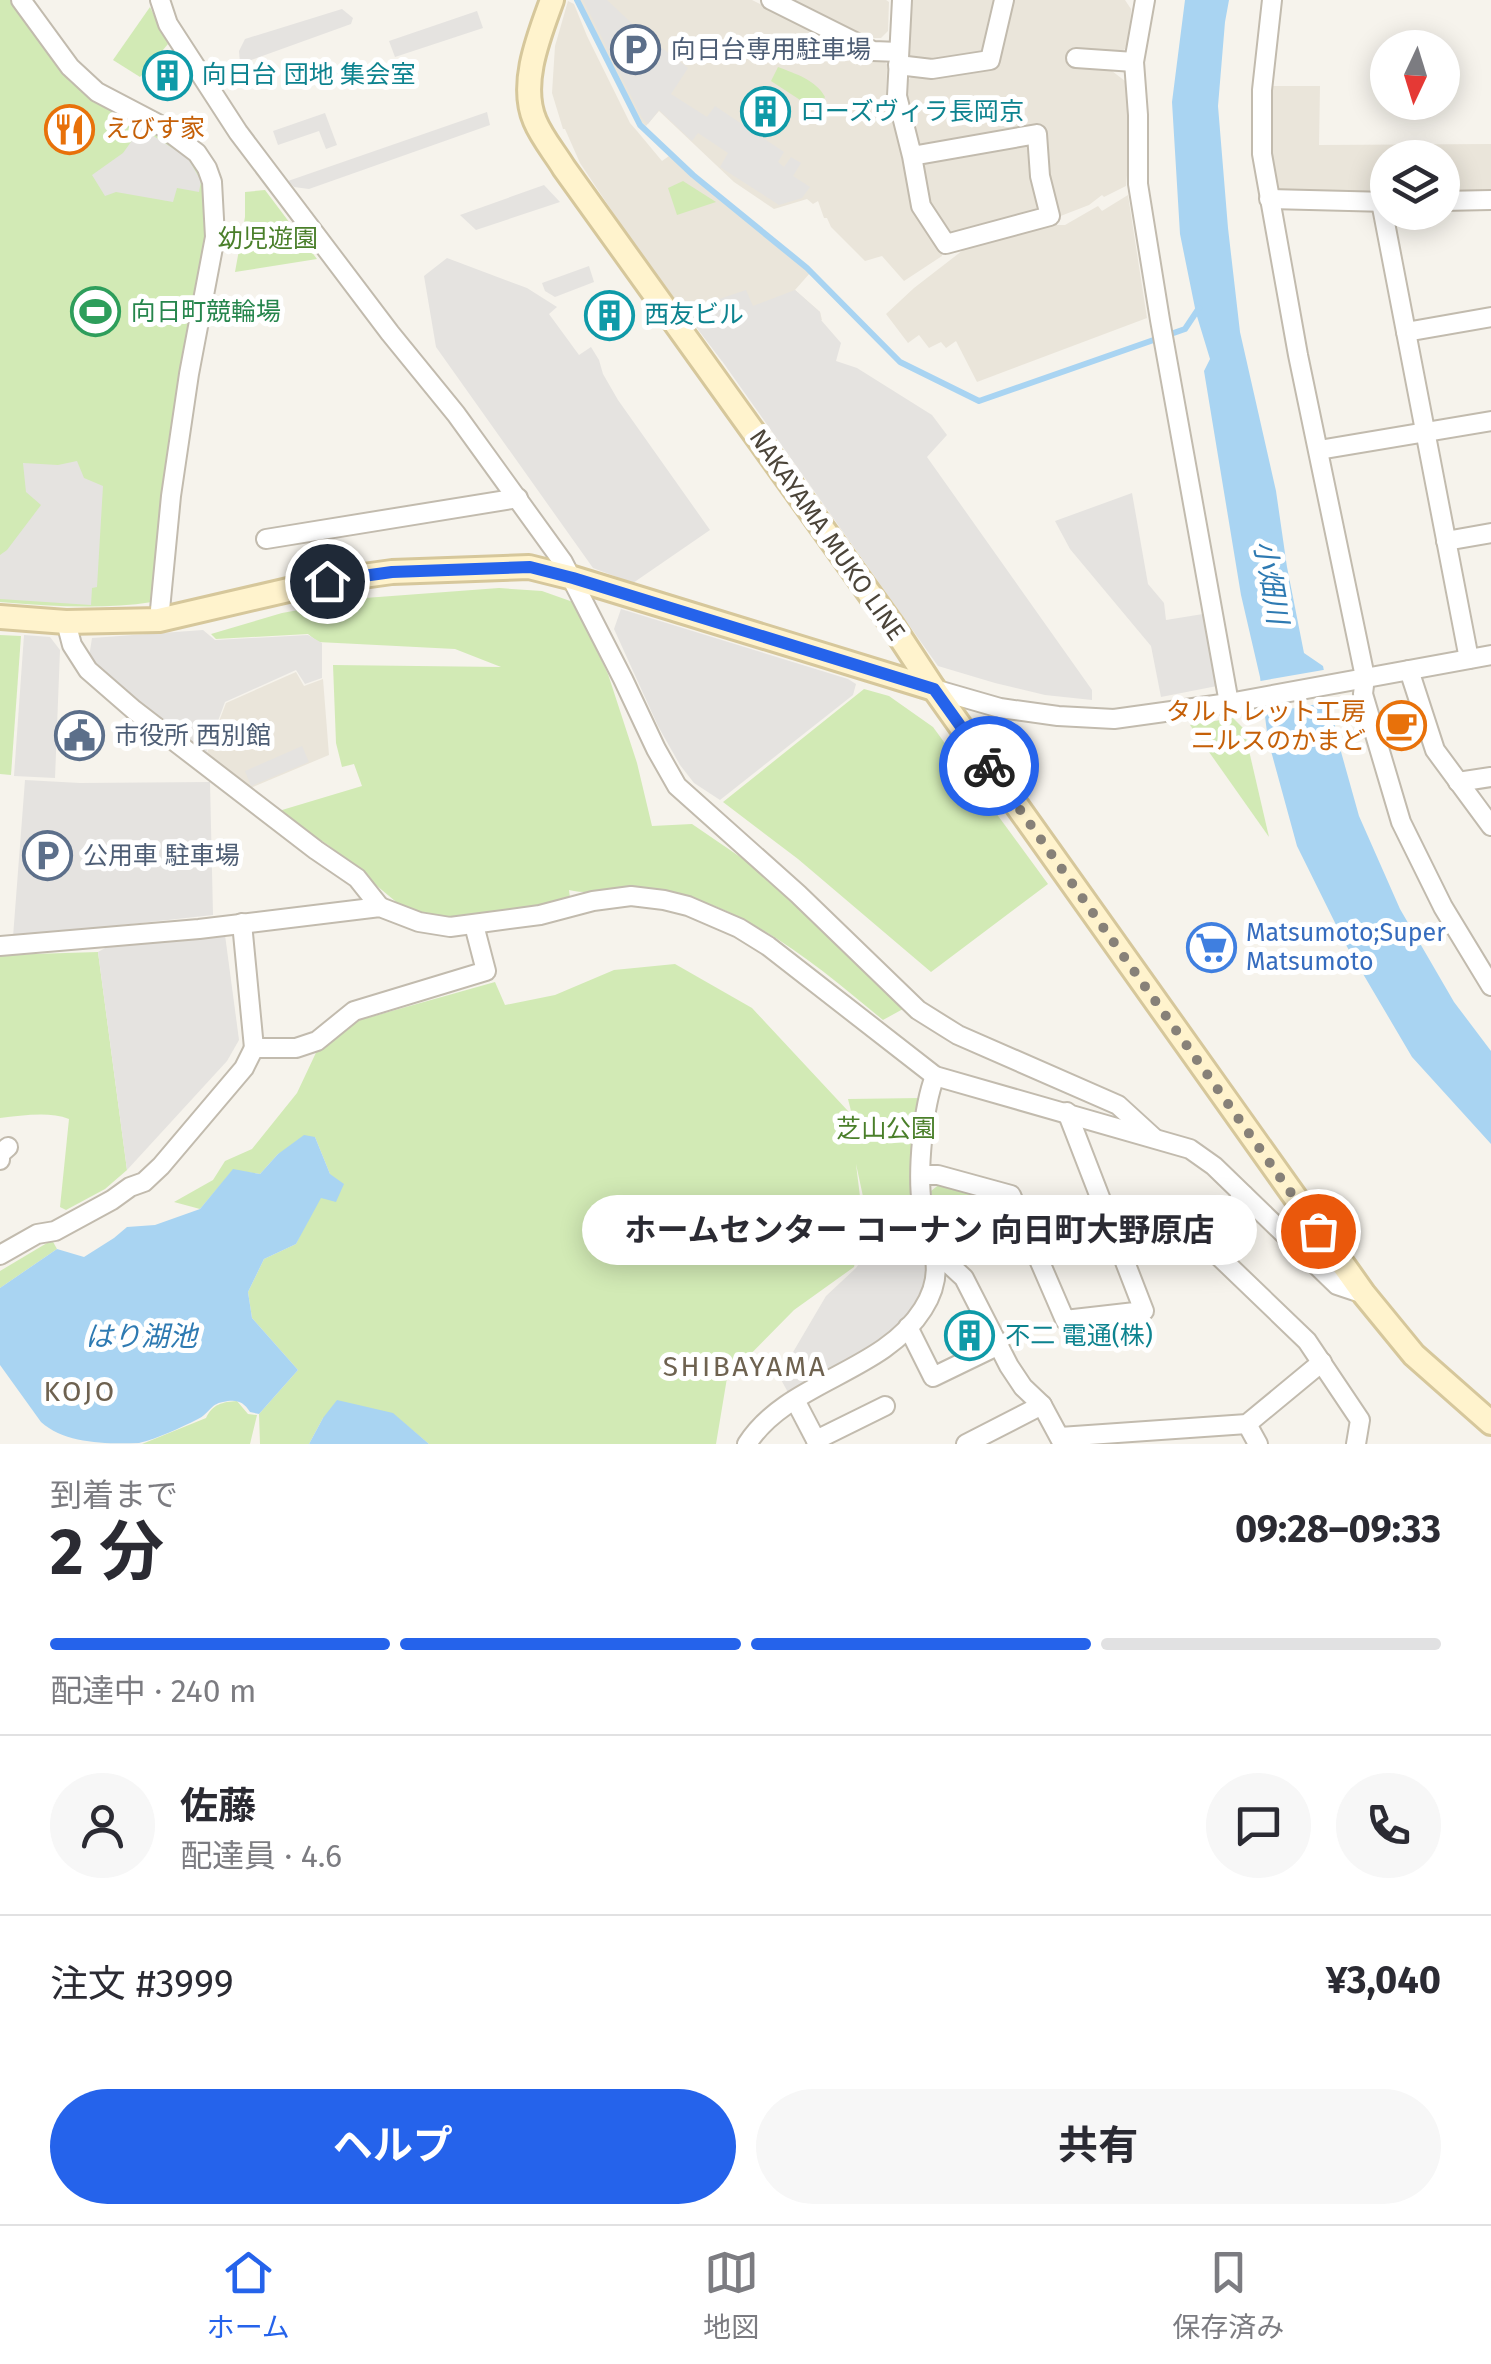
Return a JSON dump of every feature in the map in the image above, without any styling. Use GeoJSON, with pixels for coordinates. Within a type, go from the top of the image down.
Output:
{"type":"FeatureCollection","features":[{"type":"Feature","properties":{"kind":"main road","name":"NAKAYAMA MUKO LINE"},"geometry":{"type":"LineString","coordinates":[[552,0],[529,77],[534,119],[564,168],[1364,1294],[1414,1355],[1491,1424]]}},
{"type":"Feature","properties":{"kind":"main road"},"geometry":{"type":"LineString","coordinates":[[0,617],[66,622],[160,620],[327,581],[392,572],[530,567],[934,689]]}},
{"type":"Feature","properties":{"kind":"street"},"geometry":{"type":"LineString","coordinates":[[21,0],[84,80],[97,92],[160,125],[197,153],[212,182],[215,237],[173,478],[160,620]]}},
{"type":"Feature","properties":{"kind":"street"},"geometry":{"type":"LineString","coordinates":[[160,0],[168,24],[238,132],[456,414],[573,578],[677,786],[798,894],[918,1010],[958,1035],[1118,1105],[1153,1137]]}},
{"type":"Feature","properties":{"kind":"street"},"geometry":{"type":"LineString","coordinates":[[771,0],[873,50],[932,69],[990,60],[1004,0]]}},
{"type":"Feature","properties":{"kind":"street"},"geometry":{"type":"LineString","coordinates":[[902,0],[896,96],[921,206],[946,244],[1050,216],[1040,176],[1037,134],[912,156]]}},
{"type":"Feature","properties":{"kind":"street"},"geometry":{"type":"LineString","coordinates":[[1145,0],[1134,62],[1138,184],[1160,320],[1235,702]]}},
{"type":"Feature","properties":{"kind":"street"},"geometry":{"type":"LineString","coordinates":[[1272,0],[1262,90],[1262,154],[1319,450],[1357,679],[1401,822],[1443,907],[1491,986]]}},
{"type":"Feature","properties":{"kind":"street"},"geometry":{"type":"LineString","coordinates":[[1076,58],[1134,62]]}},
{"type":"Feature","properties":{"kind":"street"},"geometry":{"type":"LineString","coordinates":[[1269,200],[1370,202]]}},
{"type":"Feature","properties":{"kind":"street"},"geometry":{"type":"LineString","coordinates":[[1460,201],[1491,200]]}},
{"type":"Feature","properties":{"kind":"street"},"geometry":{"type":"LineString","coordinates":[[1389,230],[1470,659]]}},
{"type":"Feature","properties":{"kind":"street"},"geometry":{"type":"LineString","coordinates":[[1406,332],[1491,317]]}},
{"type":"Feature","properties":{"kind":"street"},"geometry":{"type":"LineString","coordinates":[[1319,450],[1491,421]]}},
{"type":"Feature","properties":{"kind":"street"},"geometry":{"type":"LineString","coordinates":[[266,540],[518,498]]}},
{"type":"Feature","properties":{"kind":"street"},"geometry":{"type":"LineString","coordinates":[[1446,540],[1491,533]]}},
{"type":"Feature","properties":{"kind":"street"},"geometry":{"type":"LineString","coordinates":[[66,622],[72,645],[88,670],[134,710],[356,878],[380,907]]}},
{"type":"Feature","properties":{"kind":"street"},"geometry":{"type":"LineString","coordinates":[[934,689],[1000,708],[1114,719],[1235,702],[1491,655]]}},
{"type":"Feature","properties":{"kind":"street"},"geometry":{"type":"LineString","coordinates":[[1409,670],[1435,750],[1491,826]]}},
{"type":"Feature","properties":{"kind":"street"},"geometry":{"type":"LineString","coordinates":[[1458,782],[1491,776]]}},
{"type":"Feature","properties":{"kind":"street"},"geometry":{"type":"LineString","coordinates":[[0,946],[380,907],[419,922],[450,926],[540,915],[631,896],[688,906],[739,928],[768,946],[936,1076],[1190,1149],[1214,1166],[1338,1285],[1364,1294]]}},
{"type":"Feature","properties":{"kind":"street"},"geometry":{"type":"LineString","coordinates":[[0,1255],[37,1234],[55,1231],[144,1182],[244,1068],[254,1048],[242,923]]}},
{"type":"Feature","properties":{"kind":"street"},"geometry":{"type":"LineString","coordinates":[[254,1048],[296,1048],[316,1041],[354,1011],[486,971],[474,924]]}},
{"type":"Feature","properties":{"kind":"street"},"geometry":{"type":"LineString","coordinates":[[747,1444],[757,1428],[795,1400],[865,1362],[908,1327],[925,1307],[938,1264],[922,1204],[921,1176],[929,1092],[936,1076]]}},
{"type":"Feature","properties":{"kind":"street"},"geometry":{"type":"LineString","coordinates":[[921,1176],[938,1175],[1011,1195],[1065,1320],[1144,1312],[1067,1112]]}},
{"type":"Feature","properties":{"kind":"street"},"geometry":{"type":"LineString","coordinates":[[1244,1194],[1202,1240],[1307,1341],[1360,1420],[1356,1444]]}},
{"type":"Feature","properties":{"kind":"street"},"geometry":{"type":"LineString","coordinates":[[936,1252],[964,1278],[1022,1387],[1042,1405],[1061,1440],[1247,1424],[1322,1362]]}},
{"type":"Feature","properties":{"kind":"street"},"geometry":{"type":"LineString","coordinates":[[908,1327],[932,1378],[998,1346]]}},
{"type":"Feature","properties":{"kind":"street"},"geometry":{"type":"LineString","coordinates":[[795,1400],[817,1442],[886,1406]]}},
{"type":"Feature","properties":{"kind":"street"},"geometry":{"type":"LineString","coordinates":[[966,1444],[1042,1405]]}},
{"type":"Feature","properties":{"kind":"street"},"geometry":{"type":"LineString","coordinates":[[1247,1424],[1258,1444]]}},
{"type":"Feature","properties":{"kind":"shaded area"},"geometry":{"type":"Polygon","coordinates":[[[579,0],[752,0],[862,56],[878,55],[887,64],[886,106],[896,117],[915,214],[942,256],[904,281],[882,256],[865,261],[831,227],[818,201],[813,204],[807,199],[774,209],[734,182],[659,111],[646,126],[579,0]]]}},
{"type":"Feature","properties":{"kind":"shaded area"},"geometry":{"type":"Polygon","coordinates":[[[583,0],[607,0],[688,68],[671,94],[707,117],[715,106],[784,152],[778,162],[784,167],[791,157],[801,163],[793,176],[810,187],[802,198],[779,205],[720,167],[728,153],[698,133],[692,141],[659,110],[648,124],[583,0]]]}},
{"type":"Feature","properties":{"kind":"shaded area"},"geometry":{"type":"Polygon","coordinates":[[[792,0],[886,0],[888,31],[881,38],[867,38],[792,0]]]}},
{"type":"Feature","properties":{"kind":"shaded area"},"geometry":{"type":"Polygon","coordinates":[[[909,0],[998,0],[986,51],[942,66],[912,60],[908,54],[909,0]]]}},
{"type":"Feature","properties":{"kind":"shaded area"},"geometry":{"type":"Polygon","coordinates":[[[1008,0],[1125,0],[1131,9],[1125,49],[1117,54],[1068,50],[1067,65],[1112,71],[1125,81],[1130,143],[1126,186],[1058,217],[1047,175],[1043,126],[922,147],[916,142],[905,82],[913,76],[990,66],[1008,0]]]}},
{"type":"Feature","properties":{"kind":"shaded area"},"geometry":{"type":"Polygon","coordinates":[[[568,1],[574,4],[630,123],[662,161],[669,156],[810,273],[795,290],[820,312],[822,320],[722,361],[636,247],[580,163],[563,129],[552,93],[555,46],[568,1]]]}},
{"type":"Feature","properties":{"kind":"shaded area"},"geometry":{"type":"Polygon","coordinates":[[[342,9],[353,18],[351,24],[240,64],[239,51],[245,39],[342,9]]]}},
{"type":"Feature","properties":{"kind":"shaded area"},"geometry":{"type":"Polygon","coordinates":[[[477,11],[483,28],[395,57],[389,41],[477,11]]]}},
{"type":"Feature","properties":{"kind":"shaded area"},"geometry":{"type":"Polygon","coordinates":[[[1270,86],[1320,86],[1319,145],[1370,145],[1370,191],[1276,192],[1271,187],[1270,86]]]}},
{"type":"Feature","properties":{"kind":"shaded area"},"geometry":{"type":"Polygon","coordinates":[[[487,112],[490,125],[309,189],[294,187],[288,181],[487,112]]]}},
{"type":"Feature","properties":{"kind":"shaded area"},"geometry":{"type":"Polygon","coordinates":[[[325,113],[337,145],[326,149],[319,131],[278,145],[273,131],[325,113]]]}},
{"type":"Feature","properties":{"kind":"shaded area"},"geometry":{"type":"Polygon","coordinates":[[[141,128],[188,158],[201,181],[199,192],[177,188],[173,202],[116,192],[105,196],[92,175],[123,153],[141,128]]]}},
{"type":"Feature","properties":{"kind":"shaded area"},"geometry":{"type":"Polygon","coordinates":[[[1023,143],[1032,150],[1039,205],[1033,214],[957,235],[945,232],[928,207],[921,172],[926,161],[1023,143]]]}},
{"type":"Feature","properties":{"kind":"shaded area"},"geometry":{"type":"Polygon","coordinates":[[[1460,144],[1491,144],[1491,191],[1460,191],[1460,144]]]}},
{"type":"Feature","properties":{"kind":"shaded area"},"geometry":{"type":"Polygon","coordinates":[[[544,185],[560,202],[476,230],[460,215],[544,185]]]}},
{"type":"Feature","properties":{"kind":"shaded area"},"geometry":{"type":"Polygon","coordinates":[[[1128,195],[1147,318],[977,382],[956,341],[946,348],[941,342],[929,348],[919,335],[908,343],[886,314],[967,247],[1065,225],[1098,206],[1102,211],[1128,195]]]}},
{"type":"Feature","properties":{"kind":"shaded area"},"geometry":{"type":"Polygon","coordinates":[[[447,258],[527,288],[557,307],[549,314],[579,355],[591,347],[618,400],[710,530],[633,583],[593,568],[436,347],[424,276],[447,258]]]}},
{"type":"Feature","properties":{"kind":"shaded area"},"geometry":{"type":"Polygon","coordinates":[[[589,266],[594,282],[555,297],[545,291],[542,283],[589,266]]]}},
{"type":"Feature","properties":{"kind":"shaded area"},"geometry":{"type":"Polygon","coordinates":[[[746,290],[753,306],[795,290],[820,312],[821,320],[841,343],[836,361],[857,368],[932,415],[947,435],[927,457],[1092,690],[1092,700],[1045,695],[938,666],[684,311],[746,290]]]}},
{"type":"Feature","properties":{"kind":"shaded area"},"geometry":{"type":"Polygon","coordinates":[[[77,461],[84,478],[103,486],[97,587],[92,588],[91,605],[0,599],[0,555],[41,505],[26,492],[23,463],[58,465],[77,461]]]}},
{"type":"Feature","properties":{"kind":"shaded area"},"geometry":{"type":"Polygon","coordinates":[[[1132,493],[1148,584],[1164,603],[1166,620],[1203,614],[1217,686],[1161,697],[1151,646],[1070,549],[1055,521],[1132,493]]]}},
{"type":"Feature","properties":{"kind":"shaded area"},"geometry":{"type":"Polygon","coordinates":[[[621,609],[848,679],[856,684],[853,695],[720,800],[694,783],[658,726],[614,629],[621,609]]]}},
{"type":"Feature","properties":{"kind":"shaded area"},"geometry":{"type":"Polygon","coordinates":[[[203,630],[215,640],[308,635],[322,643],[322,678],[305,684],[296,670],[225,702],[205,756],[187,745],[89,657],[92,638],[203,630]]]}},
{"type":"Feature","properties":{"kind":"shaded area"},"geometry":{"type":"Polygon","coordinates":[[[24,635],[50,637],[60,650],[55,778],[14,776],[24,635]]]}},
{"type":"Feature","properties":{"kind":"shaded area"},"geometry":{"type":"Polygon","coordinates":[[[296,672],[304,686],[323,679],[329,755],[248,789],[205,758],[226,703],[296,672]]]}},
{"type":"Feature","properties":{"kind":"shaded area"},"geometry":{"type":"Polygon","coordinates":[[[302,746],[309,762],[251,786],[245,771],[302,746]]]}},
{"type":"Feature","properties":{"kind":"shaded area"},"geometry":{"type":"Polygon","coordinates":[[[25,780],[210,782],[213,915],[13,937],[25,780]]]}},
{"type":"Feature","properties":{"kind":"shaded area"},"geometry":{"type":"Polygon","coordinates":[[[225,935],[239,1040],[227,1061],[127,1170],[98,952],[107,947],[225,935]]]}},
{"type":"Feature","properties":{"kind":"shaded area"},"geometry":{"type":"Polygon","coordinates":[[[914,1195],[928,1276],[917,1309],[879,1346],[790,1396],[779,1376],[826,1296],[856,1268],[873,1244],[867,1217],[914,1195]]]}},
{"type":"Feature","properties":{"kind":"green space","name":"向日町競輪場"},"geometry":{"type":"Polygon","coordinates":[[[0,0],[10,0],[65,75],[191,158],[203,178],[206,237],[177,387],[152,602],[95,607],[0,602],[0,0]]]}},
{"type":"Feature","properties":{"kind":"green space"},"geometry":{"type":"Polygon","coordinates":[[[150,7],[168,44],[140,77],[113,60],[150,7]]]}},
{"type":"Feature","properties":{"kind":"green space"},"geometry":{"type":"Polygon","coordinates":[[[778,67],[805,78],[821,91],[825,97],[817,111],[771,81],[778,67]]]}},
{"type":"Feature","properties":{"kind":"green space"},"geometry":{"type":"Polygon","coordinates":[[[683,181],[716,202],[677,215],[668,188],[683,181]]]}},
{"type":"Feature","properties":{"kind":"green space","name":"幼児遊園"},"geometry":{"type":"Polygon","coordinates":[[[265,190],[317,259],[235,272],[245,217],[245,192],[265,190]]]}},
{"type":"Feature","properties":{"kind":"green space"},"geometry":{"type":"Polygon","coordinates":[[[499,588],[542,591],[573,602],[608,674],[637,763],[652,826],[692,824],[768,876],[903,1009],[883,1020],[806,959],[752,924],[723,909],[660,890],[569,890],[570,898],[486,916],[421,913],[401,906],[328,845],[283,816],[282,810],[362,786],[354,764],[342,767],[336,743],[333,665],[501,667],[455,649],[318,642],[308,634],[216,639],[211,634],[282,613],[365,598],[499,588]]]}},
{"type":"Feature","properties":{"kind":"green space"},"geometry":{"type":"Polygon","coordinates":[[[0,635],[21,636],[11,775],[0,774],[0,635]]]}},
{"type":"Feature","properties":{"kind":"green space"},"geometry":{"type":"Polygon","coordinates":[[[864,689],[889,696],[933,727],[1048,884],[931,972],[798,859],[723,802],[864,689]]]}},
{"type":"Feature","properties":{"kind":"green space"},"geometry":{"type":"Polygon","coordinates":[[[1233,718],[1244,729],[1269,837],[1190,725],[1233,718]]]}},
{"type":"Feature","properties":{"kind":"green space"},"geometry":{"type":"Polygon","coordinates":[[[98,952],[127,1170],[105,1189],[66,1210],[60,1207],[69,1119],[44,1115],[0,1118],[0,955],[98,952]]]}},
{"type":"Feature","properties":{"kind":"green space","name":"芝山公園"},"geometry":{"type":"Polygon","coordinates":[[[675,964],[752,1008],[848,1111],[852,1134],[855,1127],[848,1099],[921,1098],[914,1193],[867,1215],[856,1164],[863,1221],[854,1267],[794,1310],[727,1378],[716,1444],[429,1444],[392,1413],[323,1418],[309,1444],[260,1444],[259,1414],[298,1370],[252,1318],[248,1292],[264,1259],[296,1244],[330,1174],[315,1137],[278,1154],[260,1174],[233,1170],[200,1209],[174,1202],[213,1180],[225,1161],[252,1149],[297,1093],[321,1042],[349,1023],[495,982],[505,1005],[555,995],[614,970],[675,964]]]}},
{"type":"Feature","properties":{"kind":"green space"},"geometry":{"type":"Polygon","coordinates":[[[941,1183],[980,1194],[972,1220],[940,1233],[931,1191],[941,1183]]]}},
{"type":"Feature","properties":{"kind":"green space"},"geometry":{"type":"Polygon","coordinates":[[[52,1240],[57,1249],[0,1288],[0,1271],[52,1240]]]}},
{"type":"Feature","properties":{"kind":"green space"},"geometry":{"type":"Polygon","coordinates":[[[237,1401],[248,1414],[257,1415],[250,1444],[142,1444],[206,1418],[218,1405],[237,1401]]]}},
{"type":"Feature","properties":{"kind":"water","name":"小畑川"},"geometry":{"type":"Polygon","coordinates":[[[1185,0],[1229,0],[1218,106],[1228,228],[1240,332],[1276,491],[1304,653],[1323,666],[1359,816],[1400,909],[1454,1002],[1491,1051],[1491,1144],[1412,1057],[1346,945],[1297,846],[1268,740],[1204,371],[1210,359],[1180,234],[1172,102],[1185,0]]]}},
{"type":"Feature","properties":{"kind":"water","name":"はり湖池"},"geometry":{"type":"Polygon","coordinates":[[[304,1135],[315,1137],[330,1174],[344,1184],[336,1202],[321,1198],[296,1244],[264,1259],[248,1292],[252,1318],[298,1370],[259,1414],[239,1402],[223,1402],[202,1417],[139,1443],[74,1439],[41,1422],[0,1365],[0,1288],[57,1249],[84,1257],[127,1227],[155,1225],[200,1209],[233,1169],[260,1174],[278,1154],[304,1135]]]}},
{"type":"Feature","properties":{"kind":"water"},"geometry":{"type":"Polygon","coordinates":[[[337,1400],[393,1413],[429,1444],[309,1444],[337,1400]]]}},
{"type":"Feature","properties":{"kind":"pier"},"geometry":{"type":"Polygon","coordinates":[[[1329,669],[1335,701],[1260,714],[1255,682],[1329,669]]]}},
{"type":"Feature","properties":{"kind":"waterway"},"geometry":{"type":"LineString","coordinates":[[577,0],[640,125],[693,175],[807,268],[900,362],[979,401],[1185,329],[1199,308]]}},
{"type":"Feature","properties":{"kind":"way so far"},"geometry":{"type":"LineString","coordinates":[[989,766],[1318,1231]]}},
{"type":"Feature","properties":{"kind":"place","name":"向日台専用駐車場"},"geometry":{"type":"Point","coordinates":[636,50]}},
{"type":"Feature","properties":{"kind":"place","name":"向日台 団地 集会室"},"geometry":{"type":"Point","coordinates":[167,75]}},
{"type":"Feature","properties":{"kind":"place","name":"ローズヴィラ長岡京"},"geometry":{"type":"Point","coordinates":[765,112]}},
{"type":"Feature","properties":{"kind":"place","name":"えびす家"},"geometry":{"type":"Point","coordinates":[70,129]}},
{"type":"Feature","properties":{"kind":"place","name":"向日町競輪場"},"geometry":{"type":"Point","coordinates":[96,312]}},
{"type":"Feature","properties":{"kind":"place","name":"西友ビル"},"geometry":{"type":"Point","coordinates":[609,315]}},
{"type":"Feature","properties":{"kind":"place","name":"タルトレット工房 ニルスのかまど"},"geometry":{"type":"Point","coordinates":[1401,726]}},
{"type":"Feature","properties":{"kind":"place","name":"市役所 西別館"},"geometry":{"type":"Point","coordinates":[79,736]}},
{"type":"Feature","properties":{"kind":"place","name":"公用車 駐車場"},"geometry":{"type":"Point","coordinates":[48,856]}},
{"type":"Feature","properties":{"kind":"place","name":"Matsumoto;Super Matsumoto"},"geometry":{"type":"Point","coordinates":[1211,947]}},
{"type":"Feature","properties":{"kind":"place","name":"ホームセンター コーナン 向日町大野原店"},"geometry":{"type":"Point","coordinates":[1318,1231]}},
{"type":"Feature","properties":{"kind":"place","name":"不二 電通(株)"},"geometry":{"type":"Point","coordinates":[970,1336]}},
{"type":"Feature","properties":{"kind":"district","name":"SHIBAYAMA"},"geometry":{"type":"Point","coordinates":[745,1366]}},
{"type":"Feature","properties":{"kind":"district","name":"KOJO"},"geometry":{"type":"Point","coordinates":[80,1391]}},
{"type":"Feature","properties":{"kind":"route"},"geometry":{"type":"LineString","coordinates":[[327,581],[392,572],[530,567],[573,578],[934,689],[989,766]]}}]}
